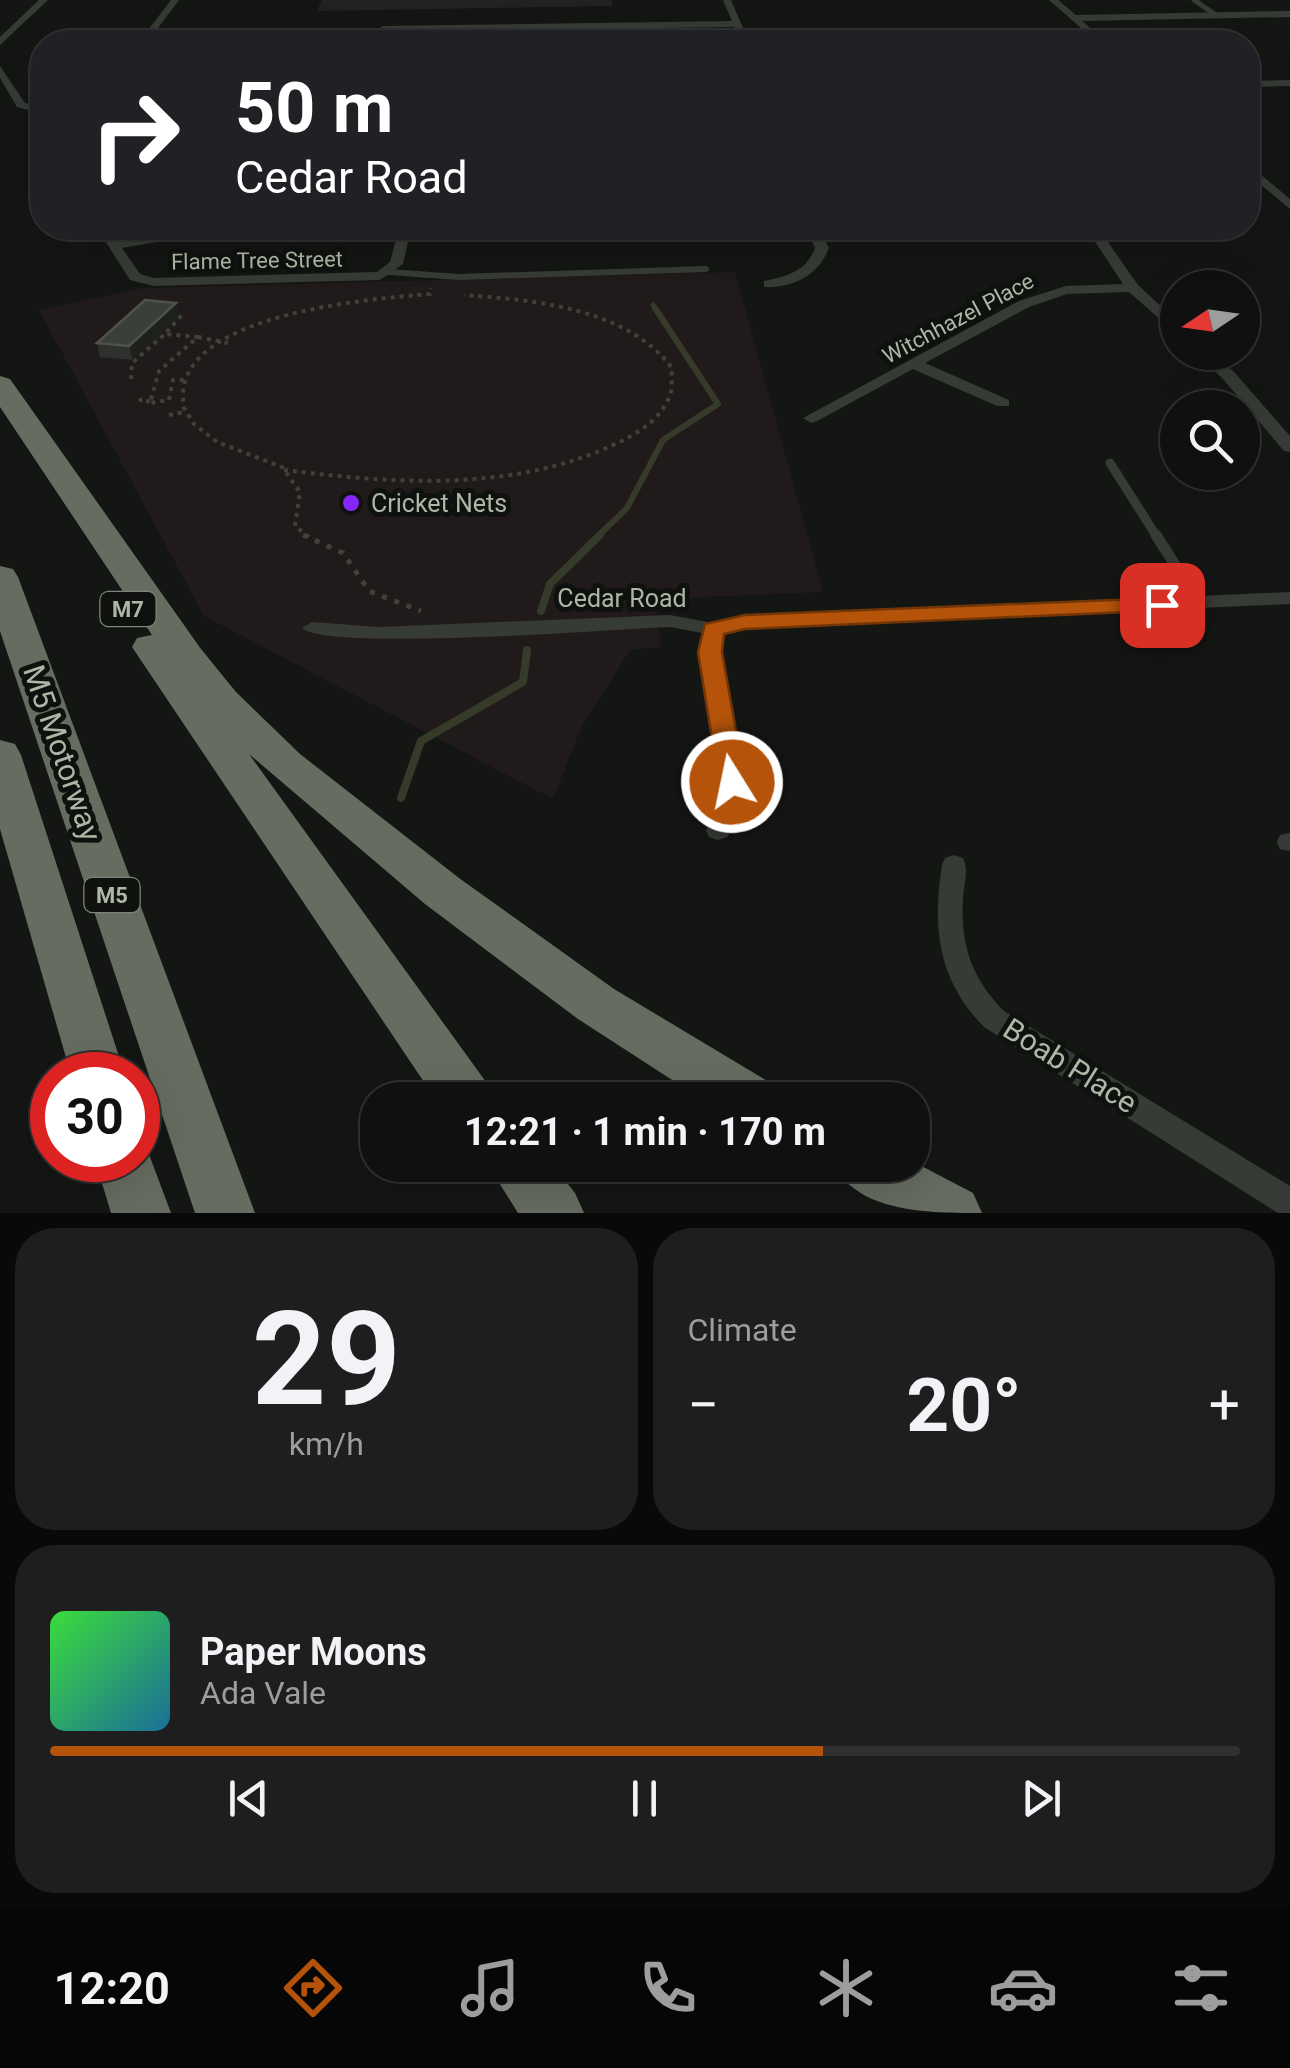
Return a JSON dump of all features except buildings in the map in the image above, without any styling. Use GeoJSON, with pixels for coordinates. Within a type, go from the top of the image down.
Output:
{"type":"FeatureCollection","features":[{"type":"Feature","properties":{"kind":"highway"},"geometry":{"type":"LineString","coordinates":[[0,385],[186,658],[222,702],[285,766],[442,892],[596,1004],[721,1082]]}},
{"type":"Feature","properties":{"kind":"highway","name":"M7"},"geometry":{"type":"LineString","coordinates":[[0,393],[163,668],[453,1082]]}},
{"type":"Feature","properties":{"kind":"highway","name":"M5 Motorway"},"geometry":{"type":"LineString","coordinates":[[0,576],[224,1213]]}},
{"type":"Feature","properties":{"kind":"highway","name":"M5"},"geometry":{"type":"LineString","coordinates":[[0,755],[91,1052]]}},
{"type":"Feature","properties":{"kind":"highway","name":"M5"},"geometry":{"type":"LineString","coordinates":[[46,905],[79,1052]]}},
{"type":"Feature","properties":{"kind":"highway"},"geometry":{"type":"LineString","coordinates":[[107,1182],[114,1213]]}},
{"type":"Feature","properties":{"kind":"highway"},"geometry":{"type":"LineString","coordinates":[[131,1182],[140,1213]]}},
{"type":"Feature","properties":{"kind":"highway"},"geometry":{"type":"LineString","coordinates":[[530,1182],[554,1213]]}},
{"type":"Feature","properties":{"kind":"highway"},"geometry":{"type":"LineString","coordinates":[[895,1182],[952,1213]]}},
{"type":"Feature","properties":{"kind":"street"},"geometry":{"type":"LineString","coordinates":[[0,42],[44,0]]}},
{"type":"Feature","properties":{"kind":"street"},"geometry":{"type":"LineString","coordinates":[[151,30],[175,0]]}},
{"type":"Feature","properties":{"kind":"street"},"geometry":{"type":"LineString","coordinates":[[728,0],[740,30]]}},
{"type":"Feature","properties":{"kind":"street"},"geometry":{"type":"LineString","coordinates":[[1053,0],[1088,30]]}},
{"type":"Feature","properties":{"kind":"street"},"geometry":{"type":"LineString","coordinates":[[12,15],[28,14]]}},
{"type":"Feature","properties":{"kind":"street"},"geometry":{"type":"LineString","coordinates":[[1074,18],[1290,14]]}},
{"type":"Feature","properties":{"kind":"street"},"geometry":{"type":"LineString","coordinates":[[513,30],[737,24]]}},
{"type":"Feature","properties":{"kind":"street"},"geometry":{"type":"LineString","coordinates":[[580,26],[581,30]]}},
{"type":"Feature","properties":{"kind":"street"},"geometry":{"type":"LineString","coordinates":[[383,29],[391,30]]}},
{"type":"Feature","properties":{"kind":"street"},"geometry":{"type":"LineString","coordinates":[[0,69],[21,105],[30,107]]}},
{"type":"Feature","properties":{"kind":"street"},"geometry":{"type":"LineString","coordinates":[[1260,84],[1290,83]]}},
{"type":"Feature","properties":{"kind":"street"},"geometry":{"type":"LineString","coordinates":[[1260,179],[1290,205]]}},
{"type":"Feature","properties":{"kind":"street","name":"Flame Tree Street"},"geometry":{"type":"LineString","coordinates":[[112,240],[135,276],[154,282],[364,278],[389,272]]}},
{"type":"Feature","properties":{"kind":"street"},"geometry":{"type":"LineString","coordinates":[[114,244],[139,240]]}},
{"type":"Feature","properties":{"kind":"street"},"geometry":{"type":"LineString","coordinates":[[389,272],[396,264],[402,240]]}},
{"type":"Feature","properties":{"kind":"street"},"geometry":{"type":"LineString","coordinates":[[769,284],[798,279],[817,264],[822,248],[818,240]]}},
{"type":"Feature","properties":{"kind":"street"},"geometry":{"type":"LineString","coordinates":[[1100,240],[1133,288],[1160,314]]}},
{"type":"Feature","properties":{"kind":"street","name":"Witchhazel Place"},"geometry":{"type":"LineString","coordinates":[[812,418],[1024,304],[1066,290],[1133,288]]}},
{"type":"Feature","properties":{"kind":"street"},"geometry":{"type":"LineString","coordinates":[[916,365],[1003,403]]}},
{"type":"Feature","properties":{"kind":"street"},"geometry":{"type":"LineString","coordinates":[[1223,370],[1290,447]]}},
{"type":"Feature","properties":{"kind":"street","name":"Cedar Road"},"geometry":{"type":"LineString","coordinates":[[312,628],[379,633],[670,621],[713,630],[745,622],[1290,598]]}},
{"type":"Feature","properties":{"kind":"street"},"geometry":{"type":"LineString","coordinates":[[713,630],[710,652],[732,782],[718,831]]}},
{"type":"Feature","properties":{"kind":"street","name":"Boab Place"},"geometry":{"type":"LineString","coordinates":[[954,865],[946,912],[958,974],[973,1000],[994,1019],[1290,1203]]}},
{"type":"Feature","properties":{"kind":"lane"},"geometry":{"type":"LineString","coordinates":[[1194,0],[1216,15]]}},
{"type":"Feature","properties":{"kind":"lane"},"geometry":{"type":"LineString","coordinates":[[389,272],[458,278],[706,269]]}},
{"type":"Feature","properties":{"kind":"lane"},"geometry":{"type":"LineString","coordinates":[[1110,463],[1200,604]]}},
{"type":"Feature","properties":{"kind":"path"},"geometry":{"type":"LineString","coordinates":[[346,30],[383,29]]}},
{"type":"Feature","properties":{"kind":"path"},"geometry":{"type":"LineString","coordinates":[[430,294],[431,285]]}},
{"type":"Feature","properties":{"kind":"path"},"geometry":{"type":"LineString","coordinates":[[442,294],[308,309],[225,342],[200,356],[185,380],[184,412],[200,431],[228,449],[284,470],[399,482],[514,473],[570,461],[627,440],[668,402],[674,386],[666,358],[633,334],[564,308],[455,294]]}},
{"type":"Feature","properties":{"kind":"path"},"geometry":{"type":"LineString","coordinates":[[131,378],[132,364],[182,315],[164,312]]}},
{"type":"Feature","properties":{"kind":"path"},"geometry":{"type":"LineString","coordinates":[[165,334],[225,342]]}},
{"type":"Feature","properties":{"kind":"path"},"geometry":{"type":"LineString","coordinates":[[150,401],[159,371],[198,336]]}},
{"type":"Feature","properties":{"kind":"path"},"geometry":{"type":"LineString","coordinates":[[140,398],[141,402],[169,400],[173,380],[185,380]]}},
{"type":"Feature","properties":{"kind":"path"},"geometry":{"type":"LineString","coordinates":[[169,415],[184,412]]}},
{"type":"Feature","properties":{"kind":"path"},"geometry":{"type":"LineString","coordinates":[[284,470],[300,492],[296,526],[300,533],[343,553],[370,592],[424,612]]}},
{"type":"Feature","properties":{"kind":"shaded area"},"geometry":{"type":"Polygon","coordinates":[[[322,0],[611,0],[613,6],[317,11],[322,0]]]}},
{"type":"Feature","properties":{"kind":"shaded area"},"geometry":{"type":"Polygon","coordinates":[[[735,272],[823,592],[655,599],[661,647],[630,650],[582,726],[553,799],[204,616],[39,310],[143,288],[735,272]]]}},
{"type":"Feature","properties":{"kind":"waterway"},"geometry":{"type":"LineString","coordinates":[[653,305],[656,310]]}},
{"type":"Feature","properties":{"kind":"waterway"},"geometry":{"type":"LineString","coordinates":[[597,537],[627,508],[663,440],[718,404],[655,308]]}},
{"type":"Feature","properties":{"kind":"waterway"},"geometry":{"type":"LineString","coordinates":[[541,611],[550,584],[600,535]]}},
{"type":"Feature","properties":{"kind":"waterway"},"geometry":{"type":"LineString","coordinates":[[401,798],[421,741],[523,682],[527,650]]}},
{"type":"Feature","properties":{"kind":"place","name":"Cricket Nets"},"geometry":{"type":"Point","coordinates":[351,503]}},
{"type":"Feature","properties":{"kind":"route"},"geometry":{"type":"LineString","coordinates":[[732,782],[710,652],[713,630],[745,622],[1162,605]]}}]}
